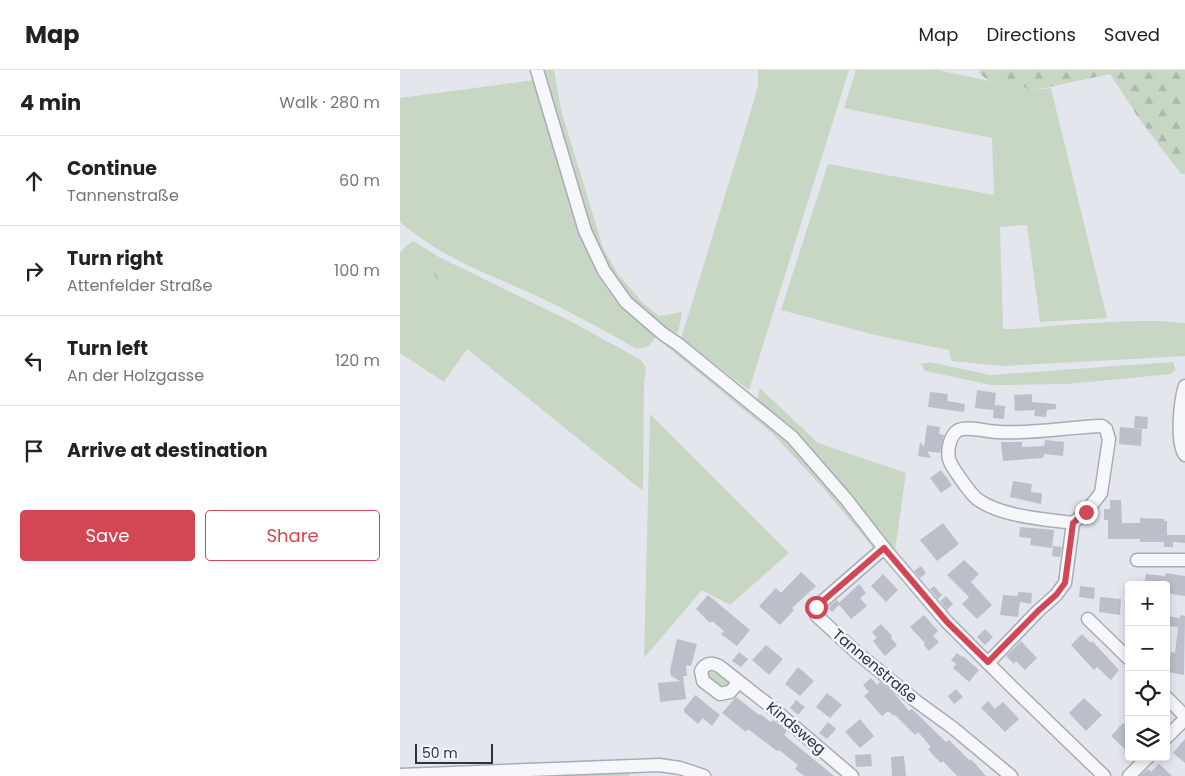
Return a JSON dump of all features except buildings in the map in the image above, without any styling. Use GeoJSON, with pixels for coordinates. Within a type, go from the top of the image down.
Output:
{"type":"FeatureCollection","features":[{"type":"Feature","properties":{"kind":"street"},"geometry":{"type":"LineString","coordinates":[[537,70],[585,231],[604,271],[626,302],[792,437],[846,499],[884,548],[947,622],[1104,776]]}},
{"type":"Feature","properties":{"kind":"street"},"geometry":{"type":"LineString","coordinates":[[1185,386],[1181,409],[1180,442],[1181,450],[1185,456]]}},
{"type":"Feature","properties":{"kind":"street"},"geometry":{"type":"LineString","coordinates":[[988,662],[1056,595],[1065,583],[1073,523],[1086,512],[1101,493],[1109,439],[1106,429],[1102,426],[1026,432],[999,432],[965,428],[954,433],[948,455],[951,465],[976,498],[997,509],[1033,518],[1073,523]]}},
{"type":"Feature","properties":{"kind":"street","name":"Tannenstraße"},"geometry":{"type":"LineString","coordinates":[[884,548],[816,607],[816,615],[856,652],[1011,776]]}},
{"type":"Feature","properties":{"kind":"street"},"geometry":{"type":"LineString","coordinates":[[1137,560],[1185,560]]}},
{"type":"Feature","properties":{"kind":"street"},"geometry":{"type":"LineString","coordinates":[[1088,619],[1125,655]]}},
{"type":"Feature","properties":{"kind":"street","name":"Kindsweg"},"geometry":{"type":"LineString","coordinates":[[739,682],[852,776]]}},
{"type":"Feature","properties":{"kind":"street"},"geometry":{"type":"LineString","coordinates":[[1170,701],[1185,717],[1170,734]]}},
{"type":"Feature","properties":{"kind":"street"},"geometry":{"type":"LineString","coordinates":[[1129,776],[1144,761]]}},
{"type":"Feature","properties":{"kind":"street"},"geometry":{"type":"LineString","coordinates":[[400,775],[669,766],[704,776]]}},
{"type":"Feature","properties":{"kind":"green space"},"geometry":{"type":"Polygon","coordinates":[[[543,70],[554,70],[561,110],[603,248],[618,274],[643,303],[659,316],[682,312],[678,333],[670,332],[632,299],[614,277],[595,243],[543,70]]]}},
{"type":"Feature","properties":{"kind":"green space"},"geometry":{"type":"Polygon","coordinates":[[[758,70],[849,70],[749,390],[681,339],[753,104],[758,85],[758,70]]]}},
{"type":"Feature","properties":{"kind":"green space"},"geometry":{"type":"Polygon","coordinates":[[[856,70],[938,70],[1023,86],[1030,91],[1051,88],[1107,318],[1040,322],[1027,225],[1000,227],[1003,329],[1117,322],[1152,321],[1185,323],[1185,356],[1004,366],[951,361],[949,350],[875,335],[781,310],[828,164],[994,195],[992,138],[844,108],[856,70]]]}},
{"type":"Feature","properties":{"kind":"green space"},"geometry":{"type":"Polygon","coordinates":[[[980,70],[1185,70],[1185,174],[1181,174],[1140,120],[1110,74],[1030,91],[1023,86],[989,81],[979,73],[980,70]]]}},
{"type":"Feature","properties":{"kind":"green space"},"geometry":{"type":"Polygon","coordinates":[[[535,80],[583,243],[603,281],[627,310],[655,337],[650,345],[635,348],[599,327],[537,296],[449,256],[416,235],[400,222],[400,98],[535,80]]]}},
{"type":"Feature","properties":{"kind":"green space"},"geometry":{"type":"Polygon","coordinates":[[[413,241],[439,257],[572,322],[641,360],[646,368],[644,383],[643,491],[467,349],[444,382],[400,353],[400,315],[420,325],[421,321],[400,306],[400,253],[413,241]]]}},
{"type":"Feature","properties":{"kind":"green space"},"geometry":{"type":"Polygon","coordinates":[[[432,264],[438,265],[446,274],[457,280],[452,286],[436,278],[431,267],[432,264]]]}},
{"type":"Feature","properties":{"kind":"green space"},"geometry":{"type":"Polygon","coordinates":[[[400,306],[422,321],[420,325],[400,315],[400,306]]]}},
{"type":"Feature","properties":{"kind":"green space"},"geometry":{"type":"Polygon","coordinates":[[[665,345],[671,346],[737,398],[789,444],[828,486],[876,546],[875,550],[825,490],[772,433],[665,345]]]}},
{"type":"Feature","properties":{"kind":"green space"},"geometry":{"type":"Polygon","coordinates":[[[930,362],[990,375],[1173,362],[1176,370],[1171,374],[1067,384],[992,385],[925,371],[921,364],[930,362]]]}},
{"type":"Feature","properties":{"kind":"green space"},"geometry":{"type":"Polygon","coordinates":[[[760,388],[818,443],[906,473],[895,550],[814,456],[757,401],[760,388]]]}},
{"type":"Feature","properties":{"kind":"green space"},"geometry":{"type":"Polygon","coordinates":[[[650,414],[789,553],[730,605],[702,590],[644,658],[650,414]]]}},
{"type":"Feature","properties":{"kind":"green space"},"geometry":{"type":"Polygon","coordinates":[[[714,668],[729,681],[728,686],[717,689],[706,674],[707,671],[714,668]]]}},
{"type":"Feature","properties":{"kind":"green space"},"geometry":{"type":"Polygon","coordinates":[[[632,769],[629,776],[486,776],[632,769]]]}},
{"type":"Feature","properties":{"kind":"route"},"geometry":{"type":"LineString","coordinates":[[816,607],[884,548],[947,622],[988,662],[1056,595],[1065,583],[1073,523],[1086,512]]}}]}
